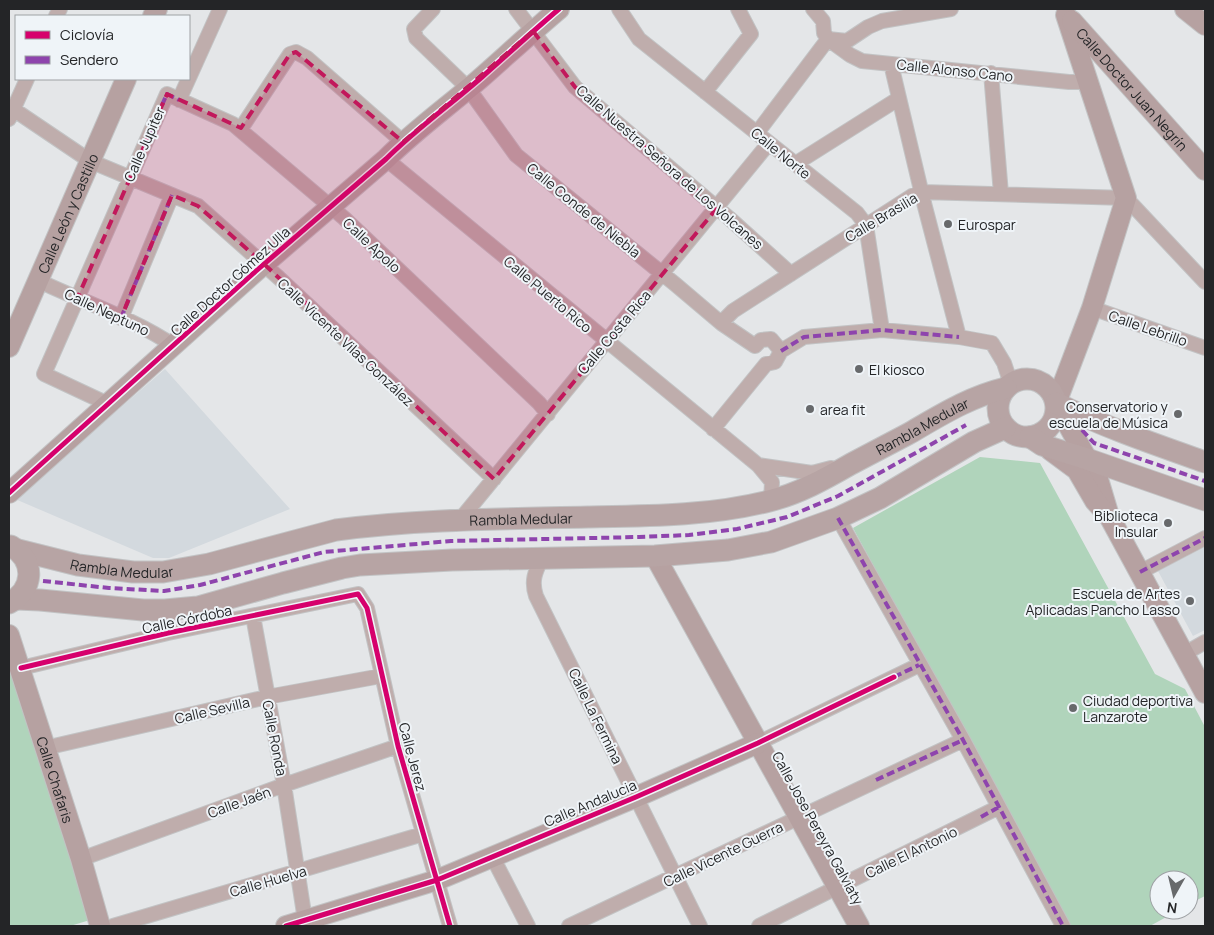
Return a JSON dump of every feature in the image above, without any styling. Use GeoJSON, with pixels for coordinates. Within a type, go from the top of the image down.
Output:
{"type":"FeatureCollection","features":[{"type":"Feature","properties":{"kind":"main road"},"geometry":{"type":"LineString","coordinates":[[1036,441],[1050,426],[1055,415],[1056,403],[1050,391],[1043,384],[1034,380],[1018,380],[1008,386],[1001,395],[998,405],[998,414],[1005,428],[1013,434],[1205,500]]}},
{"type":"Feature","properties":{"kind":"main road","name":"Rambla Medular"},"geometry":{"type":"LineString","coordinates":[[11,546],[78,565],[133,572],[163,572],[209,564],[336,530],[459,521],[692,513],[771,501],[818,483],[957,405],[1008,386]]}},
{"type":"Feature","properties":{"kind":"main road"},"geometry":{"type":"LineString","coordinates":[[1056,403],[1086,418],[1205,462]]}},
{"type":"Feature","properties":{"kind":"main road"},"geometry":{"type":"LineString","coordinates":[[12,601],[165,610],[198,607],[283,583],[360,565],[452,560],[655,556],[728,550],[772,542],[838,518],[880,498],[974,442],[1005,428]]}},
{"type":"Feature","properties":{"kind":"main road"},"geometry":{"type":"LineString","coordinates":[[11,546],[24,557],[28,566],[29,576],[23,592],[12,601]]}},
{"type":"Feature","properties":{"kind":"street","name":"Calle Jupiter"},"geometry":{"type":"LineString","coordinates":[[190,76],[220,9]]}},
{"type":"Feature","properties":{"kind":"street","name":"Calle Conde de Niebla"},"geometry":{"type":"LineString","coordinates":[[433,9],[414,29],[416,38],[468,88],[516,155],[721,323],[755,346]]}},
{"type":"Feature","properties":{"kind":"street","name":"Calle Nuestra Señora de Los Volcanes"},"geometry":{"type":"LineString","coordinates":[[516,9],[575,87],[791,274]]}},
{"type":"Feature","properties":{"kind":"street","name":"Calle Doctor Gómez Ulla"},"geometry":{"type":"LineString","coordinates":[[9,493],[264,264],[559,9]]}},
{"type":"Feature","properties":{"kind":"street","name":"Calle Norte"},"geometry":{"type":"LineString","coordinates":[[619,9],[639,39],[857,213],[866,225]]}},
{"type":"Feature","properties":{"kind":"street"},"geometry":{"type":"LineString","coordinates":[[705,92],[751,34],[738,9]]}},
{"type":"Feature","properties":{"kind":"street"},"geometry":{"type":"LineString","coordinates":[[813,9],[823,22],[824,33],[828,39]]}},
{"type":"Feature","properties":{"kind":"street"},"geometry":{"type":"LineString","coordinates":[[828,39],[847,41],[868,27],[881,15],[951,9]]}},
{"type":"Feature","properties":{"kind":"street"},"geometry":{"type":"LineString","coordinates":[[1185,9],[1205,25]]}},
{"type":"Feature","properties":{"kind":"street"},"geometry":{"type":"LineString","coordinates":[[1063,12],[1126,198],[1205,282]]}},
{"type":"Feature","properties":{"kind":"street","name":"Calle Doctor Juan Negrín"},"geometry":{"type":"LineString","coordinates":[[1063,12],[1205,170]]}},
{"type":"Feature","properties":{"kind":"street"},"geometry":{"type":"LineString","coordinates":[[757,133],[828,39]]}},
{"type":"Feature","properties":{"kind":"street","name":"Calle Alonso Cano"},"geometry":{"type":"LineString","coordinates":[[828,39],[862,61],[1069,82],[1088,82]]}},
{"type":"Feature","properties":{"kind":"street"},"geometry":{"type":"LineString","coordinates":[[240,130],[290,54],[296,52],[307,58],[403,142]]}},
{"type":"Feature","properties":{"kind":"street"},"geometry":{"type":"LineString","coordinates":[[891,64],[898,99],[959,337]]}},
{"type":"Feature","properties":{"kind":"street"},"geometry":{"type":"LineString","coordinates":[[991,73],[1001,194]]}},
{"type":"Feature","properties":{"kind":"street"},"geometry":{"type":"LineString","coordinates":[[11,114],[27,80]]}},
{"type":"Feature","properties":{"kind":"street","name":"Calle León y Castillo"},"geometry":{"type":"LineString","coordinates":[[10,341],[39,281],[126,80]]}},
{"type":"Feature","properties":{"kind":"street","name":"Calle Jupiter"},"geometry":{"type":"LineString","coordinates":[[108,404],[44,374],[167,94],[179,100],[188,80]]}},
{"type":"Feature","properties":{"kind":"street"},"geometry":{"type":"LineString","coordinates":[[795,164],[898,99]]}},
{"type":"Feature","properties":{"kind":"street","name":"Calle Apolo"},"geometry":{"type":"LineString","coordinates":[[179,100],[233,124],[330,206],[539,403],[548,414]]}},
{"type":"Feature","properties":{"kind":"street","name":"Calle Vicente Vilas González"},"geometry":{"type":"LineString","coordinates":[[11,114],[90,161],[198,206],[264,264],[494,479]]}},
{"type":"Feature","properties":{"kind":"street","name":"Calle Costa Rica"},"geometry":{"type":"LineString","coordinates":[[459,521],[608,342],[769,143]]}},
{"type":"Feature","properties":{"kind":"street","name":"Calle Puerto Rico"},"geometry":{"type":"LineString","coordinates":[[386,159],[758,465],[772,482],[771,501]]}},
{"type":"Feature","properties":{"kind":"street","name":"Calle Brasilia"},"geometry":{"type":"LineString","coordinates":[[721,323],[733,311],[866,225],[922,192],[1126,198]]}},
{"type":"Feature","properties":{"kind":"street"},"geometry":{"type":"LineString","coordinates":[[121,318],[172,195]]}},
{"type":"Feature","properties":{"kind":"street"},"geometry":{"type":"LineString","coordinates":[[1126,198],[1092,308],[1056,403],[1098,479],[1109,516],[1205,692]]}},
{"type":"Feature","properties":{"kind":"street"},"geometry":{"type":"LineString","coordinates":[[866,225],[882,330]]}},
{"type":"Feature","properties":{"kind":"street","name":"Calle Neptuno"},"geometry":{"type":"LineString","coordinates":[[39,281],[121,318],[164,339],[174,346]]}},
{"type":"Feature","properties":{"kind":"street","name":"Calle Lebrillo"},"geometry":{"type":"LineString","coordinates":[[1092,308],[1205,348]]}},
{"type":"Feature","properties":{"kind":"street"},"geometry":{"type":"LineString","coordinates":[[713,429],[766,364],[775,362],[781,351],[804,337],[882,330],[959,337],[992,343],[1004,363],[1008,386]]}},
{"type":"Feature","properties":{"kind":"street"},"geometry":{"type":"LineString","coordinates":[[766,364],[759,358],[755,346],[761,340],[771,339],[781,351]]}},
{"type":"Feature","properties":{"kind":"street"},"geometry":{"type":"LineString","coordinates":[[1036,441],[1078,470],[1095,501],[1109,516]]}},
{"type":"Feature","properties":{"kind":"street"},"geometry":{"type":"LineString","coordinates":[[758,465],[812,472],[852,464]]}},
{"type":"Feature","properties":{"kind":"street"},"geometry":{"type":"LineString","coordinates":[[1109,516],[1109,492],[1114,482],[1121,478],[1137,477]]}},
{"type":"Feature","properties":{"kind":"street"},"geometry":{"type":"LineString","coordinates":[[838,518],[919,665],[963,740],[1063,926]]}},
{"type":"Feature","properties":{"kind":"street"},"geometry":{"type":"LineString","coordinates":[[1140,572],[1205,538]]}},
{"type":"Feature","properties":{"kind":"street","name":"Calle Jose Pereyra Galviaty"},"geometry":{"type":"LineString","coordinates":[[655,556],[859,926]]}},
{"type":"Feature","properties":{"kind":"street","name":"Calle La Fermina"},"geometry":{"type":"LineString","coordinates":[[542,558],[533,578],[536,596],[700,926]]}},
{"type":"Feature","properties":{"kind":"street","name":"Calle Córdoba"},"geometry":{"type":"LineString","coordinates":[[20,668],[168,633],[358,594]]}},
{"type":"Feature","properties":{"kind":"street","name":"Calle Jerez"},"geometry":{"type":"LineString","coordinates":[[358,594],[367,608],[398,746],[450,926]]}},
{"type":"Feature","properties":{"kind":"street","name":"Calle Ronda"},"geometry":{"type":"LineString","coordinates":[[253,616],[284,785],[305,920]]}},
{"type":"Feature","properties":{"kind":"street","name":"Calle Chafaris"},"geometry":{"type":"LineString","coordinates":[[9,635],[81,859],[100,926]]}},
{"type":"Feature","properties":{"kind":"street"},"geometry":{"type":"LineString","coordinates":[[1184,654],[1205,642]]}},
{"type":"Feature","properties":{"kind":"street","name":"Calle Andalucia"},"geometry":{"type":"LineString","coordinates":[[286,926],[437,880],[636,797],[758,743],[919,665]]}},
{"type":"Feature","properties":{"kind":"street","name":"Calle Sevilla"},"geometry":{"type":"LineString","coordinates":[[45,748],[267,697],[381,676]]}},
{"type":"Feature","properties":{"kind":"street","name":"Calle Vicente Guerra"},"geometry":{"type":"LineString","coordinates":[[570,926],[963,740]]}},
{"type":"Feature","properties":{"kind":"street","name":"Calle Jaén"},"geometry":{"type":"LineString","coordinates":[[81,859],[284,785],[398,746]]}},
{"type":"Feature","properties":{"kind":"street","name":"Calle El Antonio"},"geometry":{"type":"LineString","coordinates":[[759,926],[999,807]]}},
{"type":"Feature","properties":{"kind":"street","name":"Calle Huelva"},"geometry":{"type":"LineString","coordinates":[[113,926],[423,834]]}},
{"type":"Feature","properties":{"kind":"street"},"geometry":{"type":"LineString","coordinates":[[492,856],[528,926]]}},
{"type":"Feature","properties":{"kind":"highlighted area"},"geometry":{"type":"Polygon","coordinates":[[[533,31],[575,87],[717,208],[494,479],[264,264],[198,206],[172,195],[121,318],[77,299],[167,94],[241,128],[290,54],[296,52],[403,142],[533,31]]]}},
{"type":"Feature","properties":{"kind":"shaded area"},"geometry":{"type":"Polygon","coordinates":[[[165,369],[290,509],[169,558],[153,558],[15,499],[165,369]]]}},
{"type":"Feature","properties":{"kind":"shaded area","name":"Escuela de Artes Aplicadas Pancho Lasso"},"geometry":{"type":"Polygon","coordinates":[[[1205,547],[1205,630],[1193,636],[1158,571],[1205,547]]]}},
{"type":"Feature","properties":{"kind":"green space","name":"Ciudad deportiva Lanzarote"},"geometry":{"type":"Polygon","coordinates":[[[980,457],[1040,463],[1155,674],[1185,689],[1205,727],[1205,896],[1199,899],[1199,870],[1149,870],[1149,920],[1161,920],[1150,926],[1069,926],[853,528],[980,457]]]}},
{"type":"Feature","properties":{"kind":"green space"},"geometry":{"type":"Polygon","coordinates":[[[9,663],[90,920],[70,926],[9,926],[9,663]]]}},
{"type":"Feature","properties":{"kind":"marked path"},"geometry":{"type":"LineString","coordinates":[[147,138],[167,94],[179,100]]}},
{"type":"Feature","properties":{"kind":"marked path"},"geometry":{"type":"LineString","coordinates":[[121,318],[172,195]]}},
{"type":"Feature","properties":{"kind":"marked path"},"geometry":{"type":"LineString","coordinates":[[781,351],[804,337],[882,330],[959,337]]}},
{"type":"Feature","properties":{"kind":"marked path"},"geometry":{"type":"LineString","coordinates":[[43,581],[109,588],[164,591],[200,585],[324,552],[451,541],[689,535],[737,529],[787,517],[838,496],[966,425]]}},
{"type":"Feature","properties":{"kind":"marked path"},"geometry":{"type":"LineString","coordinates":[[1082,430],[1094,443],[1205,481]]}},
{"type":"Feature","properties":{"kind":"marked path"},"geometry":{"type":"LineString","coordinates":[[838,518],[963,740],[1063,926]]}},
{"type":"Feature","properties":{"kind":"marked path"},"geometry":{"type":"LineString","coordinates":[[1140,572],[1205,538]]}},
{"type":"Feature","properties":{"kind":"marked path"},"geometry":{"type":"LineString","coordinates":[[894,677],[919,665]]}},
{"type":"Feature","properties":{"kind":"marked path"},"geometry":{"type":"LineString","coordinates":[[876,780],[963,740]]}},
{"type":"Feature","properties":{"kind":"marked path"},"geometry":{"type":"LineString","coordinates":[[981,817],[999,807]]}},
{"type":"Feature","properties":{"kind":"cycle path"},"geometry":{"type":"LineString","coordinates":[[9,493],[256,271],[559,9]]}},
{"type":"Feature","properties":{"kind":"cycle path"},"geometry":{"type":"LineString","coordinates":[[21,668],[168,633],[358,594],[367,608],[398,746],[450,926]]}},
{"type":"Feature","properties":{"kind":"cycle path"},"geometry":{"type":"LineString","coordinates":[[286,926],[437,880],[636,797],[758,743],[894,677]]}},
{"type":"Feature","properties":{"kind":"place","name":"Eurospar"},"geometry":{"type":"Point","coordinates":[948,224]}},
{"type":"Feature","properties":{"kind":"place","name":"El kiosco"},"geometry":{"type":"Point","coordinates":[859,369]}},
{"type":"Feature","properties":{"kind":"place","name":"area fit"},"geometry":{"type":"Point","coordinates":[810,409]}},
{"type":"Feature","properties":{"kind":"place","name":"Conservatorio y escuela de Música"},"geometry":{"type":"Point","coordinates":[1178,414]}},
{"type":"Feature","properties":{"kind":"place","name":"Biblioteca Insular"},"geometry":{"type":"Point","coordinates":[1168,523]}},
{"type":"Feature","properties":{"kind":"place","name":"Escuela de Artes Aplicadas Pancho Lasso"},"geometry":{"type":"Point","coordinates":[1190,601]}},
{"type":"Feature","properties":{"kind":"place","name":"Ciudad deportiva Lanzarote"},"geometry":{"type":"Point","coordinates":[1073,708]}}]}
